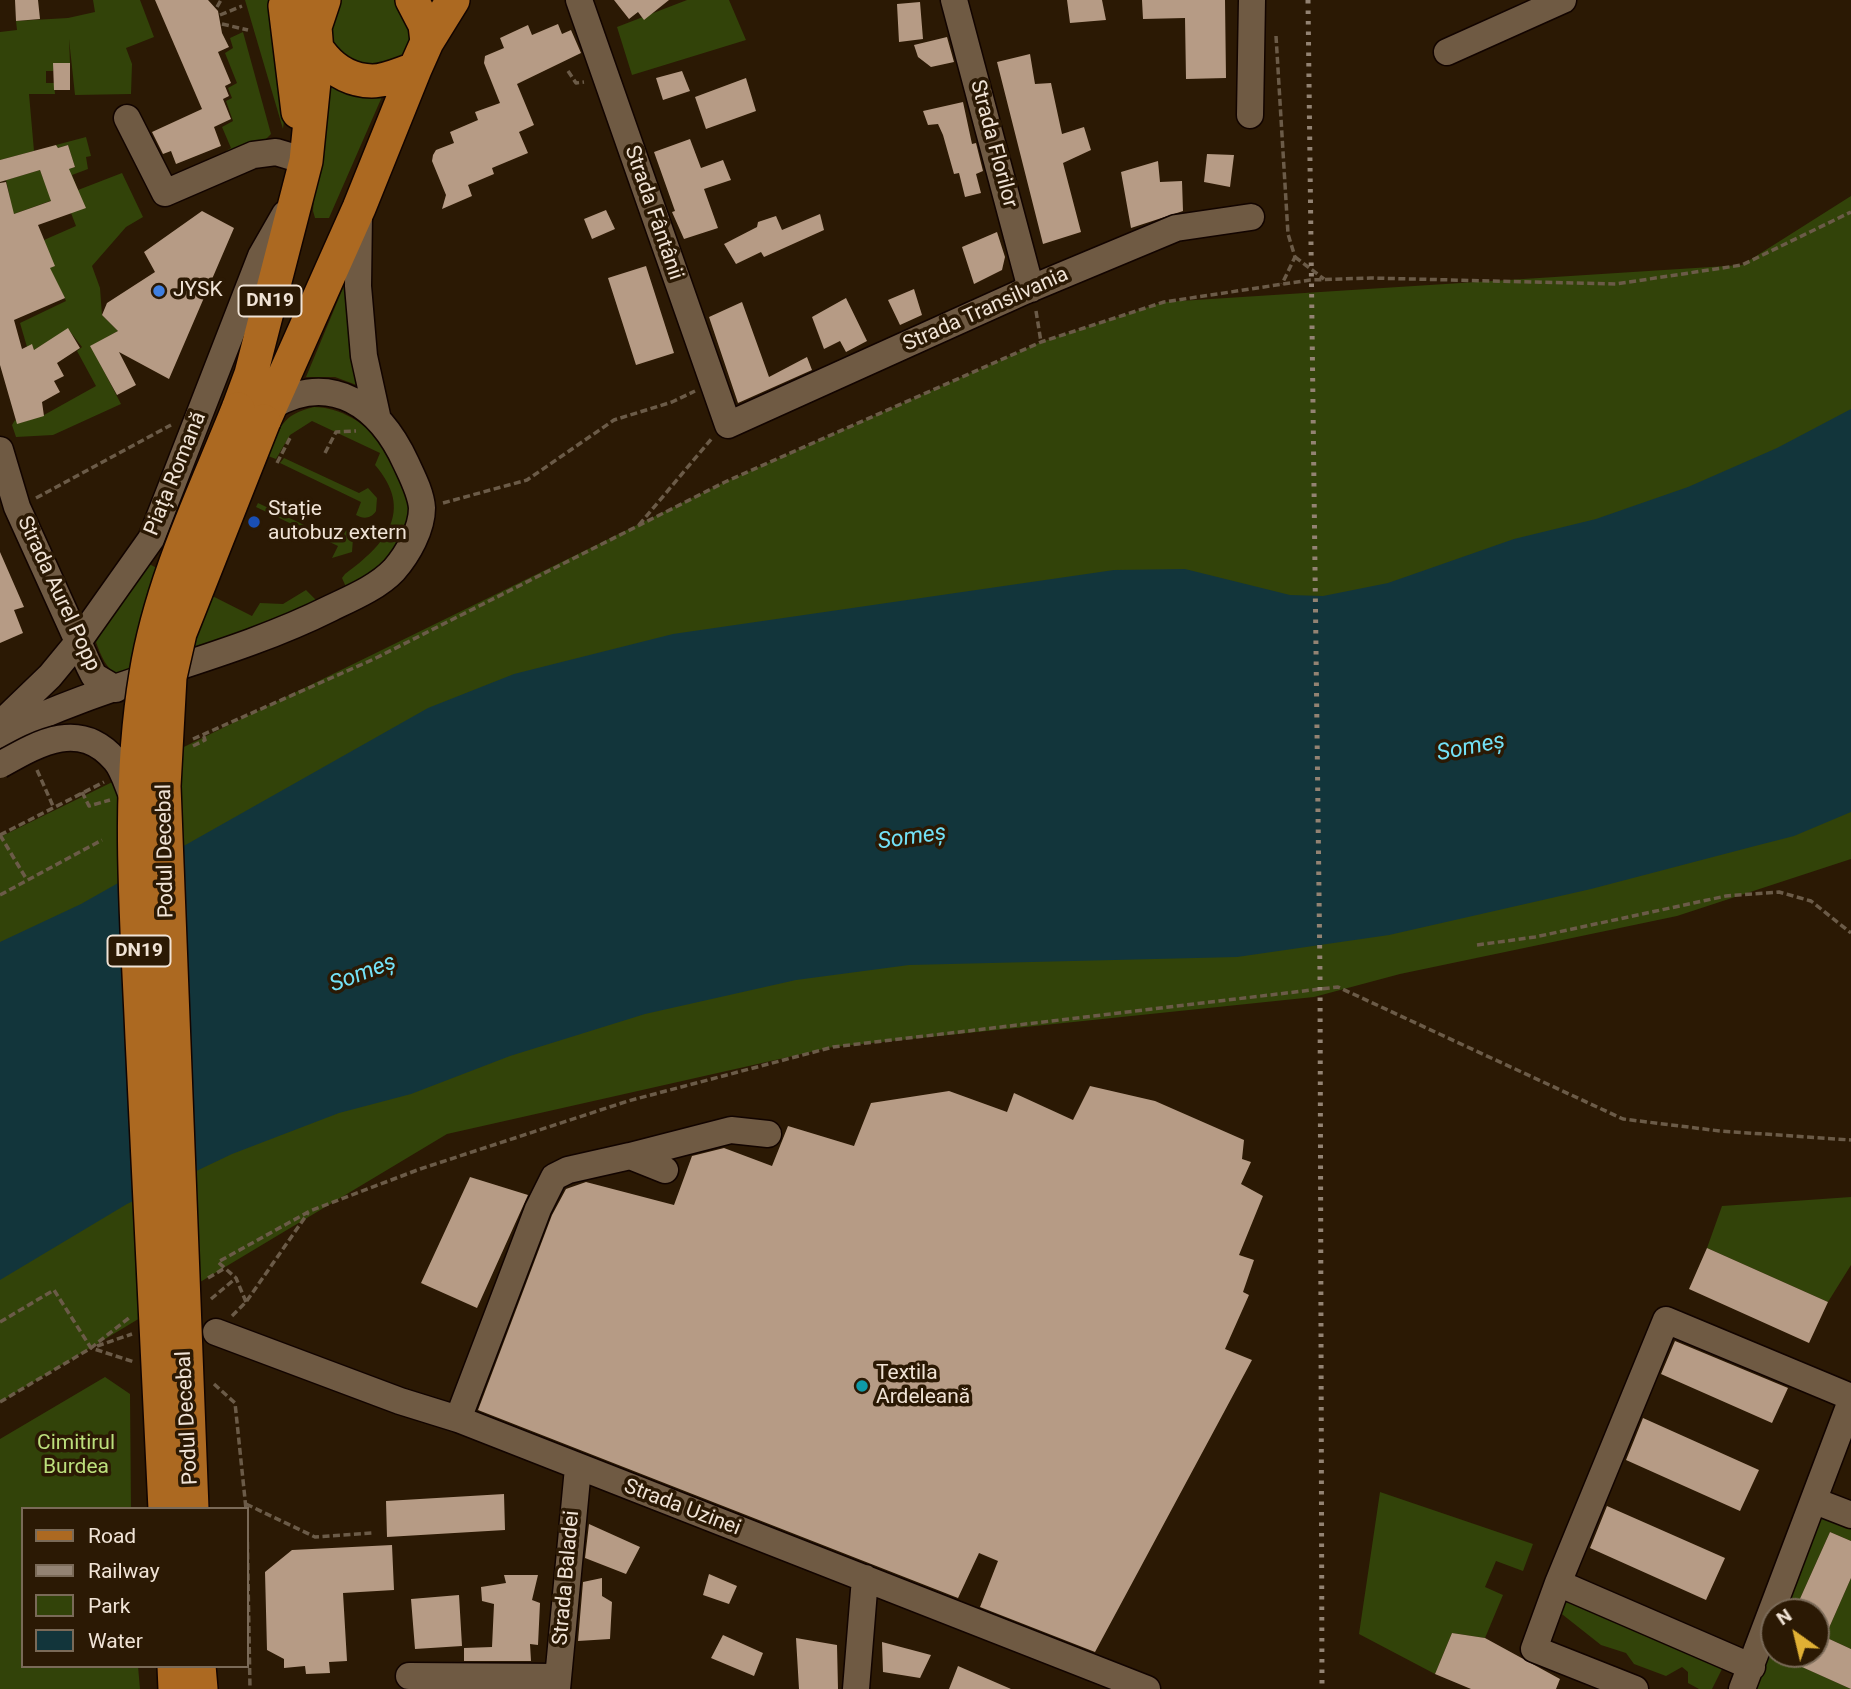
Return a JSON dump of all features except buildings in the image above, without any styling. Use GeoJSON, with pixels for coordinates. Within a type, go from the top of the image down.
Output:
{"type":"FeatureCollection","features":[{"type":"Feature","properties":{"kind":"main road"},"geometry":{"type":"LineString","coordinates":[[284,0],[302,176]]}},
{"type":"Feature","properties":{"kind":"main road"},"geometry":{"type":"LineString","coordinates":[[292,0],[317,52],[347,76],[373,81],[421,55],[425,25],[412,0]]}},
{"type":"Feature","properties":{"kind":"main road","name":"Piața Romană"},"geometry":{"type":"LineString","coordinates":[[258,412],[251,374],[302,176],[317,52],[316,27],[324,0]]}},
{"type":"Feature","properties":{"kind":"main road","name":"DN19"},"geometry":{"type":"LineString","coordinates":[[258,412],[359,208],[421,55],[453,0]]}},
{"type":"Feature","properties":{"kind":"main road","name":"Podul Decebal"},"geometry":{"type":"LineString","coordinates":[[165,1507],[145,1320],[139,968],[128,800],[146,670],[165,593],[258,412]]}},
{"type":"Feature","properties":{"kind":"main road","name":"Podul Decebal"},"geometry":{"type":"LineString","coordinates":[[192,1507],[165,825],[170,677],[180,633],[258,412]]}},
{"type":"Feature","properties":{"kind":"main road"},"geometry":{"type":"LineString","coordinates":[[174,1668],[175,1689]]}},
{"type":"Feature","properties":{"kind":"main road"},"geometry":{"type":"LineString","coordinates":[[200,1668],[201,1689]]}},
{"type":"Feature","properties":{"kind":"street","name":"Strada Fântânii"},"geometry":{"type":"LineString","coordinates":[[579,0],[728,425]]}},
{"type":"Feature","properties":{"kind":"street","name":"Strada Florilor"},"geometry":{"type":"LineString","coordinates":[[954,0],[1031,289]]}},
{"type":"Feature","properties":{"kind":"street"},"geometry":{"type":"LineString","coordinates":[[1250,116],[1252,0]]}},
{"type":"Feature","properties":{"kind":"street"},"geometry":{"type":"LineString","coordinates":[[1447,52],[1563,0]]}},
{"type":"Feature","properties":{"kind":"street"},"geometry":{"type":"LineString","coordinates":[[127,118],[165,193],[253,155],[276,152],[302,176]]}},
{"type":"Feature","properties":{"kind":"street","name":"Piața Romană"},"geometry":{"type":"LineString","coordinates":[[0,724],[50,676],[78,642],[151,539],[261,256],[302,176]]}},
{"type":"Feature","properties":{"kind":"street"},"geometry":{"type":"LineString","coordinates":[[359,208],[359,286],[370,425]]}},
{"type":"Feature","properties":{"kind":"street","name":"Strada Transilvania"},"geometry":{"type":"LineString","coordinates":[[728,425],[1031,289],[1176,228],[1251,217]]}},
{"type":"Feature","properties":{"kind":"street"},"geometry":{"type":"LineString","coordinates":[[0,735],[71,704],[283,630],[370,588],[393,571],[408,551],[420,521],[422,507],[402,454],[370,425],[352,398],[324,391],[301,392],[258,412]]}},
{"type":"Feature","properties":{"kind":"street","name":"Strada Aurel Popp"},"geometry":{"type":"LineString","coordinates":[[0,450],[16,507],[94,676],[116,689]]}},
{"type":"Feature","properties":{"kind":"street","name":"Podul Decebal"},"geometry":{"type":"LineString","coordinates":[[0,765],[31,747],[63,737],[89,739],[117,761],[128,800]]}},
{"type":"Feature","properties":{"kind":"street"},"geometry":{"type":"LineString","coordinates":[[458,1419],[550,1183],[568,1170],[731,1130],[768,1133]]}},
{"type":"Feature","properties":{"kind":"street"},"geometry":{"type":"LineString","coordinates":[[629,1156],[664,1170]]}},
{"type":"Feature","properties":{"kind":"street"},"geometry":{"type":"LineString","coordinates":[[1558,1583],[1747,1678],[1851,1399],[1665,1320],[1558,1583],[1534,1649],[1634,1689]]}},
{"type":"Feature","properties":{"kind":"street","name":"Strada Uzinei"},"geometry":{"type":"LineString","coordinates":[[216,1332],[400,1401],[458,1419],[1147,1689]]}},
{"type":"Feature","properties":{"kind":"street","name":"Strada Baladei"},"geometry":{"type":"LineString","coordinates":[[557,1683],[578,1468]]}},
{"type":"Feature","properties":{"kind":"street"},"geometry":{"type":"LineString","coordinates":[[1815,1501],[1851,1515]]}},
{"type":"Feature","properties":{"kind":"street"},"geometry":{"type":"LineString","coordinates":[[856,1689],[865,1578]]}},
{"type":"Feature","properties":{"kind":"street"},"geometry":{"type":"LineString","coordinates":[[409,1675],[557,1683]]}},
{"type":"Feature","properties":{"kind":"path"},"geometry":{"type":"LineString","coordinates":[[217,7],[221,0]]}},
{"type":"Feature","properties":{"kind":"path"},"geometry":{"type":"LineString","coordinates":[[220,15],[242,6]]}},
{"type":"Feature","properties":{"kind":"path"},"geometry":{"type":"LineString","coordinates":[[222,24],[248,30]]}},
{"type":"Feature","properties":{"kind":"path"},"geometry":{"type":"LineString","coordinates":[[1275,33],[1288,234],[1294,257],[1324,280]]}},
{"type":"Feature","properties":{"kind":"path"},"geometry":{"type":"LineString","coordinates":[[191,740],[374,659],[725,482],[1041,342],[1164,302],[1324,280],[1616,285],[1742,265],[1851,212]]}},
{"type":"Feature","properties":{"kind":"path"},"geometry":{"type":"LineString","coordinates":[[1282,284],[1294,257]]}},
{"type":"Feature","properties":{"kind":"path"},"geometry":{"type":"LineString","coordinates":[[1031,289],[1041,342]]}},
{"type":"Feature","properties":{"kind":"path"},"geometry":{"type":"LineString","coordinates":[[422,507],[527,480],[614,420],[672,402],[713,382]]}},
{"type":"Feature","properties":{"kind":"path"},"geometry":{"type":"LineString","coordinates":[[16,507],[177,421]]}},
{"type":"Feature","properties":{"kind":"path"},"geometry":{"type":"LineString","coordinates":[[326,453],[336,432],[370,425]]}},
{"type":"Feature","properties":{"kind":"path"},"geometry":{"type":"LineString","coordinates":[[34,763],[53,806]]}},
{"type":"Feature","properties":{"kind":"path"},"geometry":{"type":"LineString","coordinates":[[27,880],[0,835],[106,781]]}},
{"type":"Feature","properties":{"kind":"path"},"geometry":{"type":"LineString","coordinates":[[82,792],[89,806],[128,800]]}},
{"type":"Feature","properties":{"kind":"path"},"geometry":{"type":"LineString","coordinates":[[0,895],[102,840]]}},
{"type":"Feature","properties":{"kind":"path"},"geometry":{"type":"LineString","coordinates":[[1477,945],[1535,937],[1726,896],[1779,892],[1811,901],[1851,933]]}},
{"type":"Feature","properties":{"kind":"path"},"geometry":{"type":"LineString","coordinates":[[246,1302],[236,1278],[218,1262],[310,1211],[419,1169],[628,1101],[833,1047],[1338,988],[1623,1119],[1720,1131],[1851,1140]]}},
{"type":"Feature","properties":{"kind":"path"},"geometry":{"type":"LineString","coordinates":[[216,1332],[246,1302],[310,1211]]}},
{"type":"Feature","properties":{"kind":"path"},"geometry":{"type":"LineString","coordinates":[[204,1305],[236,1278]]}},
{"type":"Feature","properties":{"kind":"path"},"geometry":{"type":"LineString","coordinates":[[0,1322],[54,1290],[91,1348]]}},
{"type":"Feature","properties":{"kind":"path"},"geometry":{"type":"LineString","coordinates":[[91,1348],[145,1320]]}},
{"type":"Feature","properties":{"kind":"path"},"geometry":{"type":"LineString","coordinates":[[0,1402],[91,1348],[145,1320]]}},
{"type":"Feature","properties":{"kind":"path"},"geometry":{"type":"LineString","coordinates":[[212,1382],[235,1403],[246,1506],[315,1537],[372,1533]]}},
{"type":"Feature","properties":{"kind":"path"},"geometry":{"type":"LineString","coordinates":[[248,1584],[250,1689]]}},
{"type":"Feature","properties":{"kind":"green space"},"geometry":{"type":"Polygon","coordinates":[[[93,0],[140,0],[154,37],[126,48],[132,64],[131,94],[75,95],[69,39],[70,63],[54,63],[53,71],[46,71],[46,83],[54,83],[55,94],[29,94],[34,151],[0,160],[0,32],[17,30],[16,21],[68,18],[95,12],[93,0]]]}},
{"type":"Feature","properties":{"kind":"green space"},"geometry":{"type":"Polygon","coordinates":[[[245,0],[270,0],[285,111],[283,129],[245,0]]]}},
{"type":"Feature","properties":{"kind":"green space"},"geometry":{"type":"Polygon","coordinates":[[[337,0],[406,0],[413,31],[406,52],[390,63],[370,66],[350,60],[335,47],[329,27],[337,0]]]}},
{"type":"Feature","properties":{"kind":"green space"},"geometry":{"type":"Polygon","coordinates":[[[687,0],[729,0],[746,40],[632,75],[617,27],[687,0]]]}},
{"type":"Feature","properties":{"kind":"green space"},"geometry":{"type":"Polygon","coordinates":[[[243,32],[271,134],[261,144],[230,158],[226,151],[231,148],[222,127],[233,121],[226,101],[232,98],[228,88],[237,83],[225,53],[233,48],[230,38],[243,32]]]}},
{"type":"Feature","properties":{"kind":"green space"},"geometry":{"type":"Polygon","coordinates":[[[323,65],[388,83],[329,218],[315,218],[313,211],[323,65]]]}},
{"type":"Feature","properties":{"kind":"green space"},"geometry":{"type":"Polygon","coordinates":[[[86,137],[91,156],[86,157],[88,169],[72,175],[78,190],[122,173],[143,217],[126,227],[92,266],[100,288],[102,315],[118,331],[91,346],[121,404],[53,435],[16,437],[12,425],[15,420],[20,423],[44,415],[96,386],[77,351],[82,347],[68,329],[34,350],[32,345],[27,347],[20,323],[66,301],[57,283],[43,271],[54,266],[44,240],[76,226],[71,213],[78,191],[14,214],[0,201],[10,198],[6,180],[40,170],[43,178],[75,167],[68,145],[58,148],[56,145],[86,137]]]}},
{"type":"Feature","properties":{"kind":"green space"},"geometry":{"type":"Polygon","coordinates":[[[1851,196],[1851,859],[1677,916],[1400,974],[1314,997],[833,1047],[447,1134],[0,1402],[0,837],[725,482],[1041,342],[1164,302],[1742,265],[1851,196]]]}},
{"type":"Feature","properties":{"kind":"green space"},"geometry":{"type":"Polygon","coordinates":[[[346,281],[362,387],[335,377],[306,377],[346,281]]]}},
{"type":"Feature","properties":{"kind":"green space"},"geometry":{"type":"Polygon","coordinates":[[[314,407],[333,410],[369,429],[395,462],[410,500],[410,524],[384,568],[374,577],[346,587],[342,578],[372,551],[390,526],[394,512],[393,497],[387,482],[375,465],[380,453],[312,421],[290,435],[276,459],[268,456],[288,418],[314,407]]]}},
{"type":"Feature","properties":{"kind":"green space"},"geometry":{"type":"Polygon","coordinates":[[[284,458],[359,493],[368,488],[377,498],[376,511],[367,518],[356,515],[361,502],[280,463],[284,458]]]}},
{"type":"Feature","properties":{"kind":"green space"},"geometry":{"type":"Polygon","coordinates":[[[258,503],[340,542],[346,530],[353,539],[352,552],[332,558],[338,546],[256,507],[258,503]]]}},
{"type":"Feature","properties":{"kind":"green space"},"geometry":{"type":"Polygon","coordinates":[[[149,564],[252,616],[260,603],[283,604],[306,590],[319,603],[119,676],[107,666],[96,642],[142,567],[149,564]]]}},
{"type":"Feature","properties":{"kind":"green space"},"geometry":{"type":"Polygon","coordinates":[[[1851,1197],[1851,1265],[1828,1302],[1707,1248],[1722,1206],[1851,1197]]]}},
{"type":"Feature","properties":{"kind":"green space","name":"Cimitirul Burdea"},"geometry":{"type":"Polygon","coordinates":[[[105,1377],[130,1394],[131,1507],[21,1507],[21,1668],[138,1668],[140,1689],[0,1689],[0,1439],[105,1377]]]}},
{"type":"Feature","properties":{"kind":"green space"},"geometry":{"type":"Polygon","coordinates":[[[1380,1492],[1533,1544],[1523,1571],[1496,1561],[1485,1587],[1503,1595],[1485,1638],[1452,1633],[1435,1674],[1359,1634],[1380,1492]]]}},
{"type":"Feature","properties":{"kind":"green space"},"geometry":{"type":"Polygon","coordinates":[[[1815,1501],[1851,1519],[1851,1541],[1830,1532],[1800,1598],[1777,1598],[1815,1501]]]}},
{"type":"Feature","properties":{"kind":"green space"},"geometry":{"type":"Polygon","coordinates":[[[1851,1578],[1851,1649],[1830,1639],[1830,1626],[1851,1578]]]}},
{"type":"Feature","properties":{"kind":"green space"},"geometry":{"type":"Polygon","coordinates":[[[1564,1592],[1726,1661],[1712,1689],[1699,1689],[1688,1683],[1688,1672],[1682,1667],[1666,1676],[1634,1664],[1626,1653],[1601,1645],[1558,1611],[1564,1592]]]}},
{"type":"Feature","properties":{"kind":"green space"},"geometry":{"type":"Polygon","coordinates":[[[1760,1643],[1760,1668],[1805,1668],[1851,1689],[1742,1689],[1760,1643]]]}},
{"type":"Feature","properties":{"kind":"water","name":"Someș"},"geometry":{"type":"Polygon","coordinates":[[[1851,409],[1851,812],[1794,836],[1591,889],[1389,935],[1237,957],[909,965],[796,980],[645,1014],[510,1056],[411,1094],[339,1113],[232,1154],[127,1204],[0,1280],[0,942],[81,904],[428,708],[514,674],[673,634],[1114,570],[1185,569],[1290,595],[1323,596],[1388,583],[1514,539],[1596,519],[1688,487],[1777,448],[1851,409]]]}},
{"type":"Feature","properties":{"kind":"railway"},"geometry":{"type":"LineString","coordinates":[[1308,0],[1320,974],[1322,1689]]}},
{"type":"Feature","properties":{"kind":"place","name":"JYSK"},"geometry":{"type":"Point","coordinates":[159,291]}},
{"type":"Feature","properties":{"kind":"place","name":"Stație autobuz extern"},"geometry":{"type":"Point","coordinates":[254,522]}},
{"type":"Feature","properties":{"kind":"place","name":"Textila Ardeleană"},"geometry":{"type":"Point","coordinates":[862,1386]}}]}
